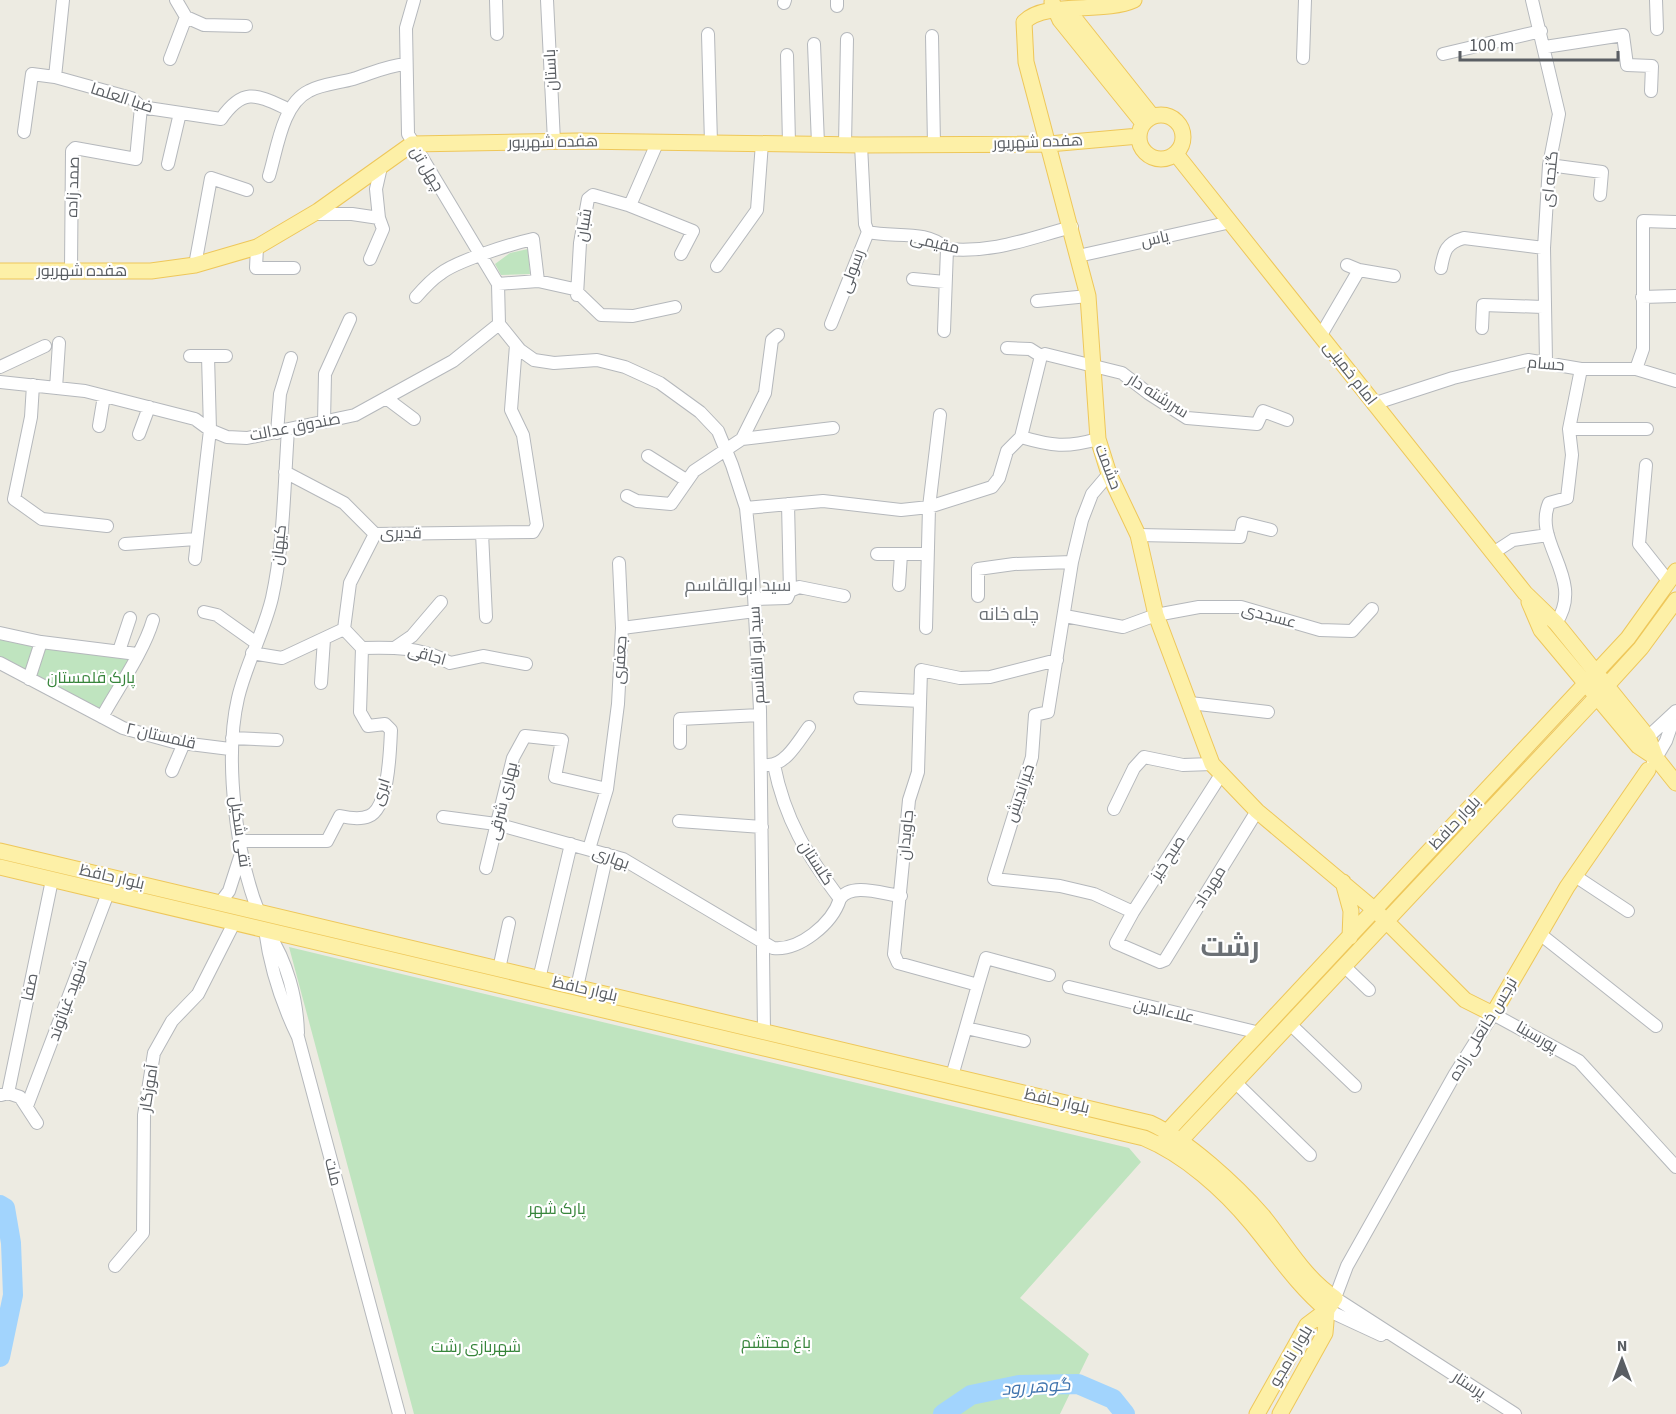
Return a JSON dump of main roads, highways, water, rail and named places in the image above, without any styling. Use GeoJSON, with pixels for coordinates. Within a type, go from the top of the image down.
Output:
{"type":"FeatureCollection","features":[{"type":"Feature","properties":{"kind":"main road"},"geometry":{"type":"LineString","coordinates":[[1053,4],[1071,0]]}},
{"type":"Feature","properties":{"kind":"main road"},"geometry":{"type":"LineString","coordinates":[[1053,4],[1081,9],[1134,0]]}},
{"type":"Feature","properties":{"kind":"main road"},"geometry":{"type":"LineString","coordinates":[[1053,4],[1071,14],[1144,125],[1143,150],[1155,158],[1169,158],[1180,149],[1184,135],[1178,122],[1166,115],[1144,125]]}},
{"type":"Feature","properties":{"kind":"main road","name":"حشمت"},"geometry":{"type":"LineString","coordinates":[[1053,4],[1035,12],[1024,22],[1022,27],[1026,62],[1072,227],[1088,296],[1098,439],[1109,474],[1138,535],[1156,615],[1217,769],[1257,811],[1344,882],[1385,922]]}},
{"type":"Feature","properties":{"kind":"main road","name":"هفده شهریور"},"geometry":{"type":"LineString","coordinates":[[0,271],[151,271],[195,265],[257,247],[313,214],[412,144],[658,141],[861,146],[1049,144],[1144,125]]}},
{"type":"Feature","properties":{"kind":"main road"},"geometry":{"type":"LineString","coordinates":[[1055,165],[1056,149],[1066,142]]}},
{"type":"Feature","properties":{"kind":"main road","name":"امام خمینی"},"geometry":{"type":"LineString","coordinates":[[1176,154],[1321,335],[1378,402],[1525,593],[1556,622],[1590,677]]}},
{"type":"Feature","properties":{"kind":"main road","name":"بلوار حافظ"},"geometry":{"type":"LineString","coordinates":[[1166,1139],[1260,1033],[1628,638],[1673,580]]}},
{"type":"Feature","properties":{"kind":"main road","name":"امام خمینی"},"geometry":{"type":"LineString","coordinates":[[1525,593],[1541,630],[1648,737],[1652,764]]}},
{"type":"Feature","properties":{"kind":"main road","name":"بلوار حافظ"},"geometry":{"type":"LineString","coordinates":[[1181,1140],[1602,691],[1641,648],[1676,600]]}},
{"type":"Feature","properties":{"kind":"main road","name":"امام خمینی"},"geometry":{"type":"LineString","coordinates":[[1602,691],[1652,764],[1676,783]]}},
{"type":"Feature","properties":{"kind":"main road","name":"نرجس خانعلی زاده"},"geometry":{"type":"LineString","coordinates":[[1493,1014],[1575,876],[1652,764]]}},
{"type":"Feature","properties":{"kind":"main road","name":"بلوار حافظ"},"geometry":{"type":"LineString","coordinates":[[0,851],[1150,1123],[1250,1222],[1305,1293],[1331,1304]]}},
{"type":"Feature","properties":{"kind":"main road","name":"بلوار حافظ"},"geometry":{"type":"LineString","coordinates":[[0,867],[1134,1136],[1181,1140],[1262,1215],[1331,1304]]}},
{"type":"Feature","properties":{"kind":"main road"},"geometry":{"type":"LineString","coordinates":[[1344,882],[1350,911],[1350,937]]}},
{"type":"Feature","properties":{"kind":"main road"},"geometry":{"type":"LineString","coordinates":[[259,913],[265,930]]}},
{"type":"Feature","properties":{"kind":"main road","name":"پورسینا"},"geometry":{"type":"LineString","coordinates":[[1385,922],[1465,1000],[1493,1014]]}},
{"type":"Feature","properties":{"kind":"main road"},"geometry":{"type":"LineString","coordinates":[[473,979],[477,964]]}},
{"type":"Feature","properties":{"kind":"main road"},"geometry":{"type":"LineString","coordinates":[[762,1048],[764,1032]]}},
{"type":"Feature","properties":{"kind":"main road","name":"بلوار نامجو"},"geometry":{"type":"LineString","coordinates":[[1257,1414],[1307,1325],[1331,1304]]}},
{"type":"Feature","properties":{"kind":"main road","name":"بلوار نامجو"},"geometry":{"type":"LineString","coordinates":[[1280,1414],[1325,1333],[1331,1304]]}},
{"type":"Feature","properties":{"kind":"waterway","name":"گوهر رود"},"geometry":{"type":"LineString","coordinates":[[0,1205],[5,1208],[11,1243],[13,1295],[0,1357]]}},
{"type":"Feature","properties":{"kind":"waterway","name":"گوهر رود"},"geometry":{"type":"LineString","coordinates":[[943,1414],[971,1395],[1019,1385],[1078,1384],[1113,1399],[1125,1414]]}},
{"type":"Feature","properties":{"kind":"district","name":"سید ابوالقاسم"},"geometry":{"type":"Point","coordinates":[738,585]}},
{"type":"Feature","properties":{"kind":"district","name":"چله خانه"},"geometry":{"type":"Point","coordinates":[1009,614]}},
{"type":"Feature","properties":{"kind":"district","name":"رشت"},"geometry":{"type":"Point","coordinates":[1230,947]}},
{"type":"Feature","properties":{"kind":"park label","name":"پارک قلمستان"},"geometry":{"type":"Point","coordinates":[91,678]}},
{"type":"Feature","properties":{"kind":"park label","name":"پارک شهر"},"geometry":{"type":"Point","coordinates":[557,1209]}},
{"type":"Feature","properties":{"kind":"park label","name":"باغ محتشم"},"geometry":{"type":"Point","coordinates":[776,1343]}},
{"type":"Feature","properties":{"kind":"park label","name":"شهربازی رشت"},"geometry":{"type":"Point","coordinates":[476,1347]}}]}
